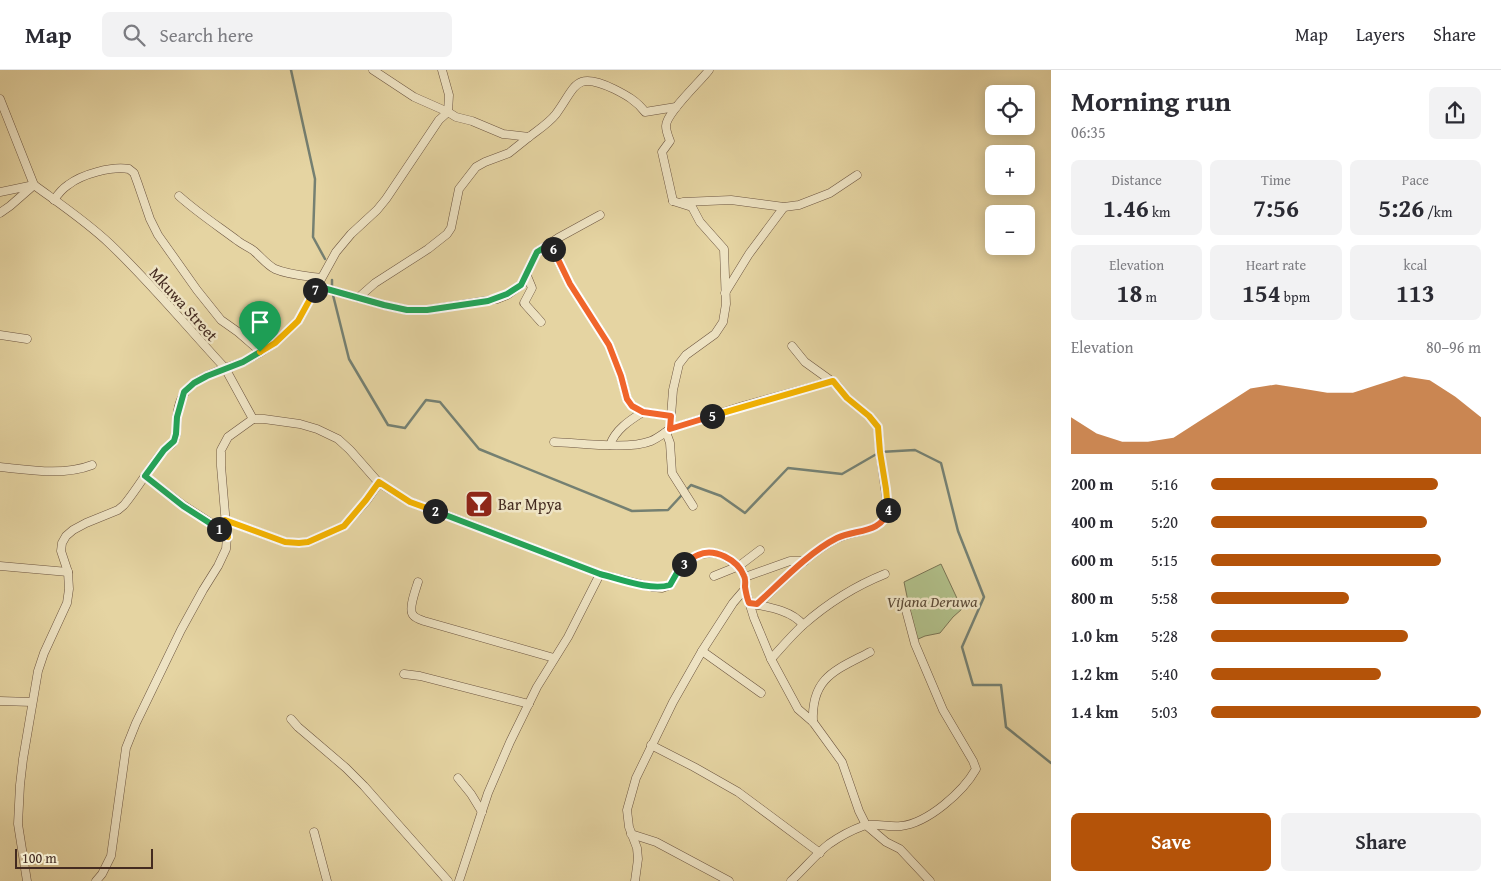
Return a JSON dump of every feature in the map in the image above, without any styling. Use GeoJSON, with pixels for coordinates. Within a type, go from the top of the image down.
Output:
{"type":"FeatureCollection","features":[{"type":"Feature","properties":{"kind":"street"},"geometry":{"type":"LineString","coordinates":[[373,70],[414,97],[456,117],[472,121],[503,134],[529,137]]}},
{"type":"Feature","properties":{"kind":"street"},"geometry":{"type":"LineString","coordinates":[[27,881],[18,824],[23,759],[38,671],[67,604],[69,589],[68,572],[61,551],[62,543],[66,536],[86,523],[118,510],[133,494],[164,450],[174,441],[177,417],[184,392],[194,383],[207,376],[243,362],[275,343],[298,321],[336,252],[386,199],[439,120],[448,112],[449,95],[442,70]]}},
{"type":"Feature","properties":{"kind":"street"},"geometry":{"type":"LineString","coordinates":[[673,202],[662,152],[670,141],[666,124],[676,107],[709,70]]}},
{"type":"Feature","properties":{"kind":"street"},"geometry":{"type":"LineString","coordinates":[[358,298],[375,283],[428,249],[447,234],[451,228],[459,189],[476,167],[509,153],[554,117],[577,82],[591,78],[602,82],[629,97],[639,104],[645,112],[676,107]]}},
{"type":"Feature","properties":{"kind":"street"},"geometry":{"type":"LineString","coordinates":[[0,100],[34,185]]}},
{"type":"Feature","properties":{"kind":"street"},"geometry":{"type":"LineString","coordinates":[[54,200],[68,185],[76,180],[111,169],[130,169],[136,178],[150,219],[158,235],[196,290],[221,320],[238,332],[260,352]]}},
{"type":"Feature","properties":{"kind":"street"},"geometry":{"type":"LineString","coordinates":[[673,202],[731,200],[784,207],[799,205],[815,200],[840,187],[857,175]]}},
{"type":"Feature","properties":{"kind":"street"},"geometry":{"type":"LineString","coordinates":[[0,192],[34,185]]}},
{"type":"Feature","properties":{"kind":"street"},"geometry":{"type":"LineString","coordinates":[[0,213],[34,185]]}},
{"type":"Feature","properties":{"kind":"street","name":"Mkuwa Street"},"geometry":{"type":"LineString","coordinates":[[34,185],[84,221],[110,244],[152,287],[225,368],[253,419]]}},
{"type":"Feature","properties":{"kind":"street"},"geometry":{"type":"LineString","coordinates":[[179,196],[198,213],[254,251],[265,262],[275,268],[291,274],[321,278]]}},
{"type":"Feature","properties":{"kind":"street"},"geometry":{"type":"LineString","coordinates":[[673,202],[692,207],[700,222],[724,248],[725,312],[720,328],[715,334],[686,355],[679,364],[673,390],[668,430],[672,472],[693,506]]}},
{"type":"Feature","properties":{"kind":"street"},"geometry":{"type":"LineString","coordinates":[[725,293],[749,254],[784,207]]}},
{"type":"Feature","properties":{"kind":"street"},"geometry":{"type":"LineString","coordinates":[[316,286],[407,310],[427,310],[496,299],[521,285],[537,252],[600,216]]}},
{"type":"Feature","properties":{"kind":"street"},"geometry":{"type":"LineString","coordinates":[[550,244],[570,284],[609,345],[621,376],[627,399],[632,406],[643,412],[671,416]]}},
{"type":"Feature","properties":{"kind":"street"},"geometry":{"type":"LineString","coordinates":[[527,276],[532,288],[524,303],[541,322]]}},
{"type":"Feature","properties":{"kind":"street"},"geometry":{"type":"LineString","coordinates":[[0,335],[27,339]]}},
{"type":"Feature","properties":{"kind":"street"},"geometry":{"type":"LineString","coordinates":[[753,604],[825,544],[839,537],[877,526],[886,517],[888,509],[878,427],[869,416],[847,398],[833,381],[805,362],[792,346]]}},
{"type":"Feature","properties":{"kind":"street"},"geometry":{"type":"LineString","coordinates":[[554,442],[610,445],[640,444],[652,441],[668,430],[833,381]]}},
{"type":"Feature","properties":{"kind":"street"},"geometry":{"type":"LineString","coordinates":[[610,445],[613,437],[620,429],[643,412]]}},
{"type":"Feature","properties":{"kind":"street"},"geometry":{"type":"LineString","coordinates":[[96,881],[102,874],[111,856],[126,748],[181,630],[226,549],[228,537],[225,520],[221,450],[228,436],[253,419],[300,424],[317,429],[338,439],[379,482],[410,502],[600,574],[662,588],[670,585],[685,563],[697,555],[706,553],[722,555],[739,566],[745,577],[745,589],[753,604],[758,629],[771,659],[798,709],[813,722],[842,762],[859,811],[866,825],[886,842],[900,850],[930,881]]}},
{"type":"Feature","properties":{"kind":"street"},"geometry":{"type":"LineString","coordinates":[[0,467],[22,470],[64,470],[92,465]]}},
{"type":"Feature","properties":{"kind":"street"},"geometry":{"type":"LineString","coordinates":[[145,476],[183,506],[214,525],[228,537]]}},
{"type":"Feature","properties":{"kind":"street"},"geometry":{"type":"LineString","coordinates":[[225,520],[285,542],[308,542],[344,526],[379,482]]}},
{"type":"Feature","properties":{"kind":"street"},"geometry":{"type":"LineString","coordinates":[[714,576],[739,566],[760,550]]}},
{"type":"Feature","properties":{"kind":"street"},"geometry":{"type":"LineString","coordinates":[[745,577],[790,561],[805,561]]}},
{"type":"Feature","properties":{"kind":"street"},"geometry":{"type":"LineString","coordinates":[[0,566],[68,572]]}},
{"type":"Feature","properties":{"kind":"street"},"geometry":{"type":"LineString","coordinates":[[459,881],[488,793],[529,704],[554,658],[568,637],[600,574]]}},
{"type":"Feature","properties":{"kind":"street"},"geometry":{"type":"LineString","coordinates":[[771,659],[803,626],[845,593],[885,574]]}},
{"type":"Feature","properties":{"kind":"street"},"geometry":{"type":"LineString","coordinates":[[418,582],[411,606],[413,616],[424,621],[554,658]]}},
{"type":"Feature","properties":{"kind":"street"},"geometry":{"type":"LineString","coordinates":[[635,881],[638,859],[637,848],[631,834],[627,810],[636,778],[673,702],[702,651],[745,589]]}},
{"type":"Feature","properties":{"kind":"street"},"geometry":{"type":"LineString","coordinates":[[753,604],[769,607],[793,616],[803,626]]}},
{"type":"Feature","properties":{"kind":"street"},"geometry":{"type":"LineString","coordinates":[[791,881],[831,842],[866,825],[900,827],[928,816],[947,803],[971,778],[976,769],[973,760],[943,710],[915,644],[906,610]]}},
{"type":"Feature","properties":{"kind":"street"},"geometry":{"type":"LineString","coordinates":[[702,651],[761,692]]}},
{"type":"Feature","properties":{"kind":"street"},"geometry":{"type":"LineString","coordinates":[[813,722],[815,697],[822,682],[844,666],[870,652]]}},
{"type":"Feature","properties":{"kind":"street"},"geometry":{"type":"LineString","coordinates":[[404,674],[420,676],[529,704]]}},
{"type":"Feature","properties":{"kind":"street"},"geometry":{"type":"LineString","coordinates":[[0,701],[32,702]]}},
{"type":"Feature","properties":{"kind":"street"},"geometry":{"type":"LineString","coordinates":[[291,719],[364,786],[448,881]]}},
{"type":"Feature","properties":{"kind":"street"},"geometry":{"type":"LineString","coordinates":[[651,745],[738,792],[820,853]]}},
{"type":"Feature","properties":{"kind":"street"},"geometry":{"type":"LineString","coordinates":[[458,778],[482,812]]}},
{"type":"Feature","properties":{"kind":"street"},"geometry":{"type":"LineString","coordinates":[[314,832],[327,881]]}},
{"type":"Feature","properties":{"kind":"street"},"geometry":{"type":"LineString","coordinates":[[631,834],[656,842],[729,881]]}},
{"type":"Feature","properties":{"kind":"green space","name":"Vijana Deruwa"},"geometry":{"type":"Polygon","coordinates":[[[941,564],[962,609],[940,633],[916,640],[904,582],[941,564]]]}},
{"type":"Feature","properties":{"kind":"waterway"},"geometry":{"type":"LineString","coordinates":[[291,70],[315,179],[313,237],[325,259]]}},
{"type":"Feature","properties":{"kind":"waterway"},"geometry":{"type":"LineString","coordinates":[[332,280],[332,291],[349,359],[388,425],[405,428],[426,400],[440,402],[479,449],[632,511],[668,510],[691,485],[721,496],[745,513],[788,468],[842,474],[880,452],[915,450],[941,463],[958,531],[984,597],[962,647],[973,685],[1001,685],[1006,727],[1051,763]]}},
{"type":"Feature","properties":{"kind":"place","name":"Bar Mpya"},"geometry":{"type":"Point","coordinates":[479,504]}},
{"type":"Feature","properties":{"kind":"route"},"geometry":{"type":"LineString","coordinates":[[550,244],[570,284],[609,345],[621,376],[627,399],[632,406],[643,412],[671,416],[670,429],[833,381],[847,398],[869,416],[878,427],[888,509],[886,517],[877,526],[839,537],[825,544],[757,604],[749,603],[745,589],[745,577],[739,566],[722,555],[706,553],[697,555],[685,563],[670,585],[662,588],[652,587],[600,574],[410,502],[379,482],[374,492],[349,522],[308,542],[285,542],[225,520],[228,537],[214,525],[183,506],[145,476],[164,450],[174,441],[177,417],[184,392],[194,383],[207,376],[243,362],[260,352],[275,343],[298,321],[316,286],[407,310],[427,310],[488,301],[507,294],[521,285],[537,252],[550,244]]}}]}
